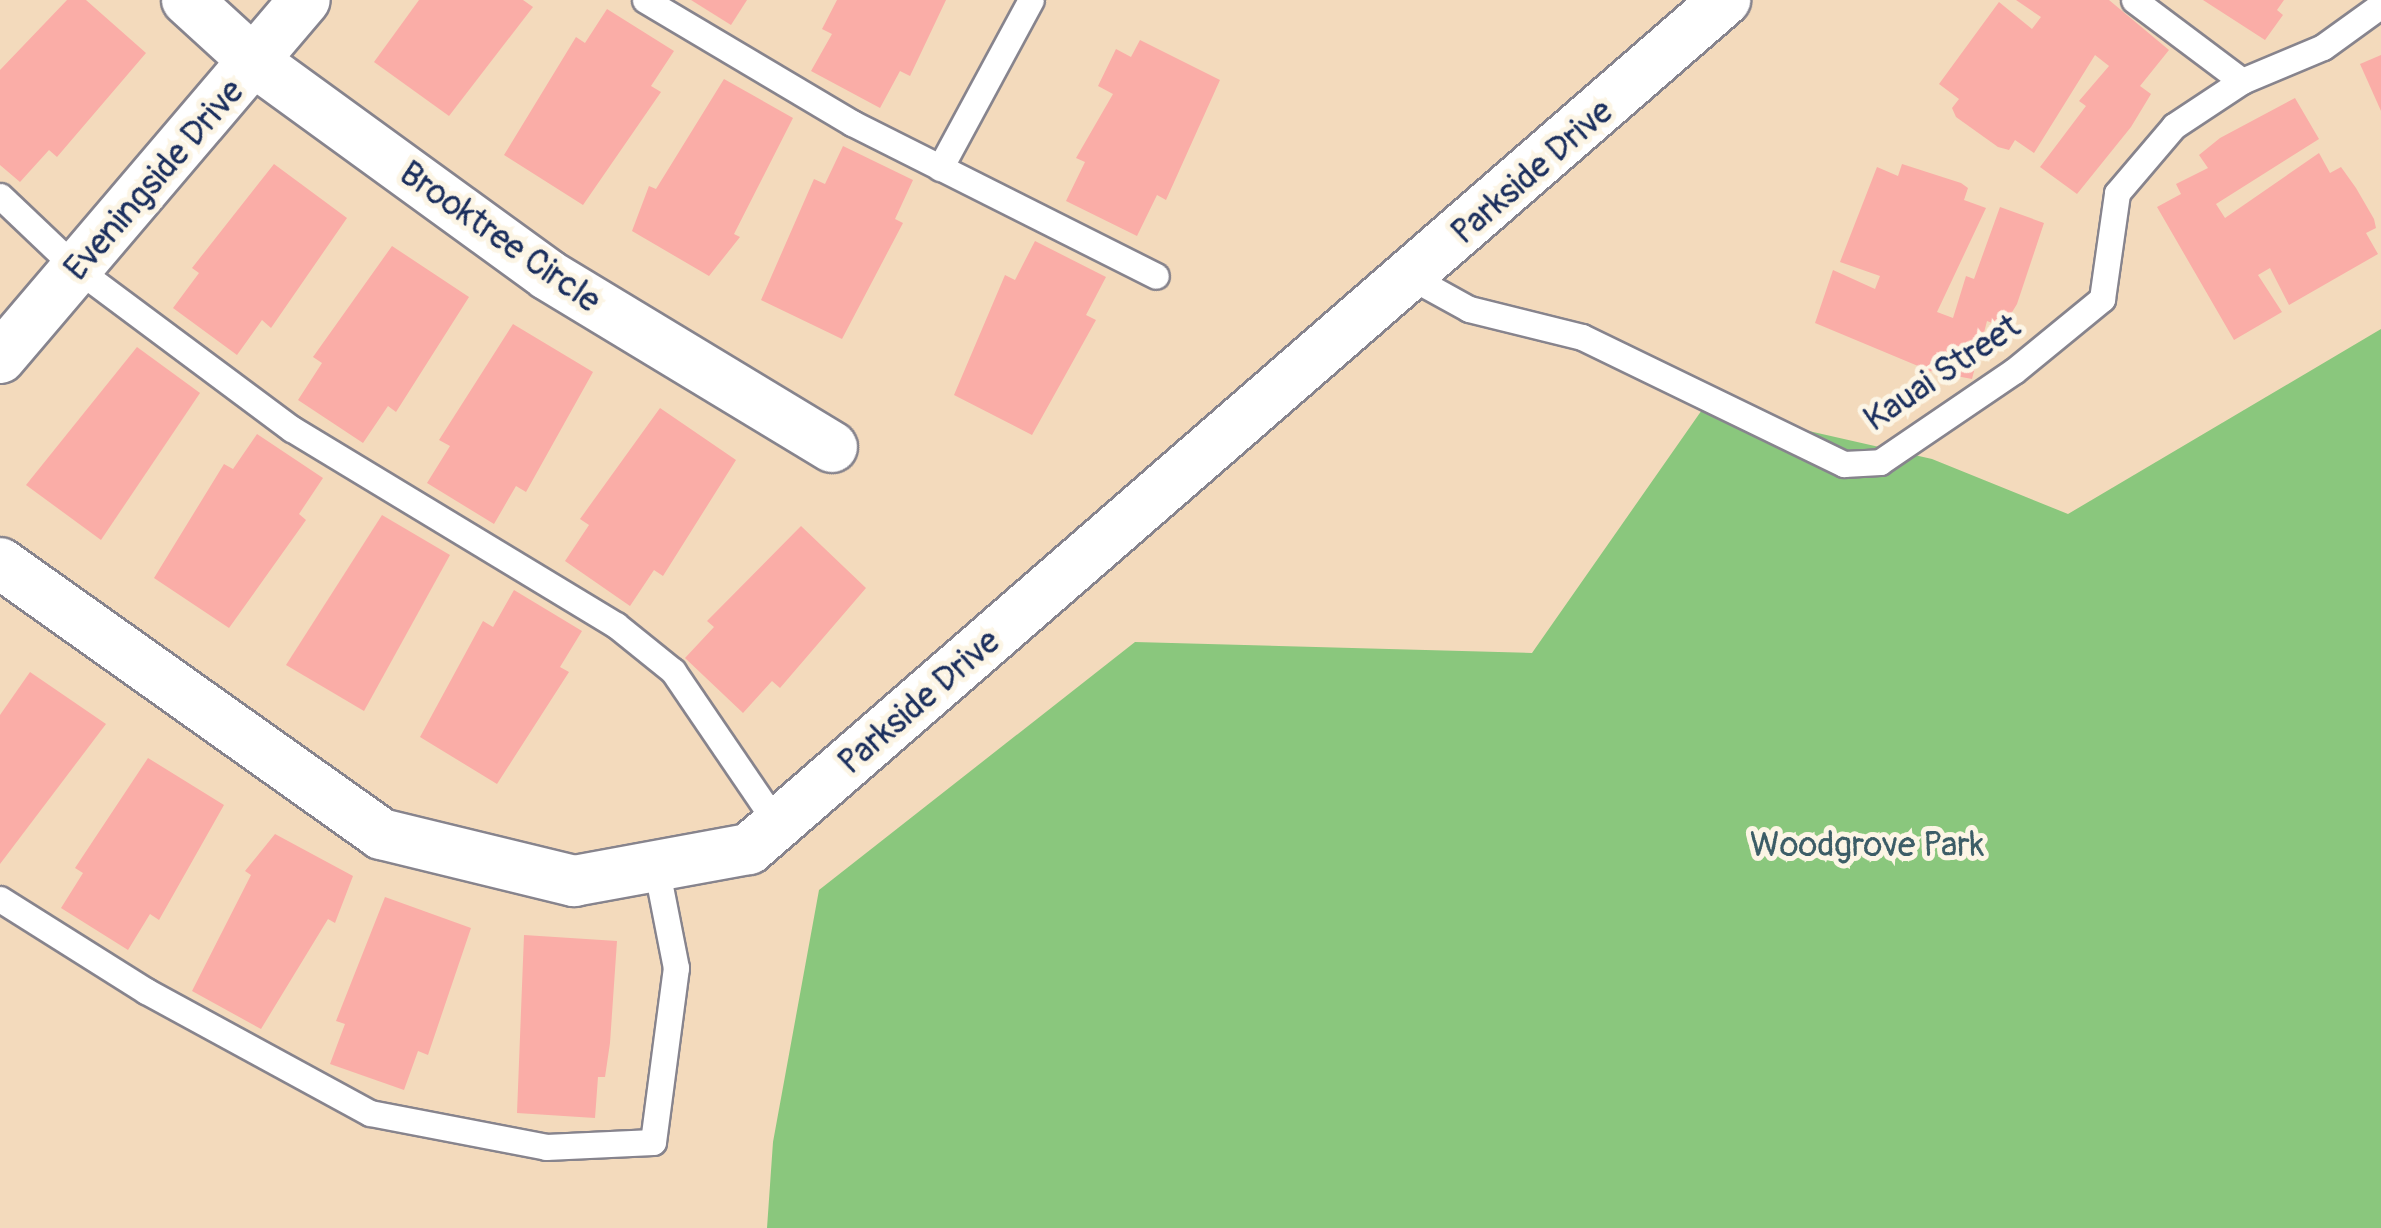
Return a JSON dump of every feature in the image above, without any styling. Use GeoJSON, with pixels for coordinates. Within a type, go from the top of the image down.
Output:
{"type":"FeatureCollection","features":[{"type":"Feature","properties":{"kind":"street","name":"Brooktree Circle"},"geometry":{"type":"LineString","coordinates":[[187,0],[255,62],[548,276],[832,447]]}},
{"type":"Feature","properties":{"kind":"street","name":"Eveningside Drive"},"geometry":{"type":"LineString","coordinates":[[0,358],[305,0]]}},
{"type":"Feature","properties":{"kind":"street","name":"Parkside Drive"},"geometry":{"type":"LineString","coordinates":[[0,563],[381,834],[574,881],[748,849],[1412,276],[1725,0]]}},
{"type":"Feature","properties":{"kind":"lane"},"geometry":{"type":"LineString","coordinates":[[645,0],[940,168],[1156,276]]}},
{"type":"Feature","properties":{"kind":"lane"},"geometry":{"type":"LineString","coordinates":[[940,168],[1032,0]]}},
{"type":"Feature","properties":{"kind":"lane"},"geometry":{"type":"LineString","coordinates":[[2134,0],[2242,80]]}},
{"type":"Feature","properties":{"kind":"lane","name":"Kauai Street"},"geometry":{"type":"LineString","coordinates":[[1412,276],[1469,310],[1582,337],[1844,464],[1880,462],[2014,371],[2102,299],[2117,193],[2174,126],[2242,80],[2323,47],[2381,5]]}},
{"type":"Feature","properties":{"kind":"lane"},"geometry":{"type":"LineString","coordinates":[[0,196],[77,270],[292,429],[616,625],[673,671],[777,824]]}},
{"type":"Feature","properties":{"kind":"lane"},"geometry":{"type":"LineString","coordinates":[[0,899],[146,991],[370,1114],[546,1146],[653,1142],[676,968],[656,866]]}},
{"type":"Feature","properties":{"kind":"green space","name":"Woodgrove Park"},"geometry":{"type":"Polygon","coordinates":[[[2381,329],[2381,1228],[767,1228],[773,1142],[819,890],[1135,642],[1532,653],[1704,407],[1932,459],[2068,514],[2381,329]]]}},
{"type":"Feature","properties":{"kind":"building"},"geometry":{"type":"Polygon","coordinates":[[[67,0],[86,0],[146,53],[57,157],[49,150],[20,182],[0,165],[0,70],[67,0]]]}},
{"type":"Feature","properties":{"kind":"building"},"geometry":{"type":"Polygon","coordinates":[[[419,0],[523,0],[533,7],[449,116],[374,62],[419,0]]]}},
{"type":"Feature","properties":{"kind":"building"},"geometry":{"type":"Polygon","coordinates":[[[691,0],[747,0],[731,25],[691,0]]]}},
{"type":"Feature","properties":{"kind":"building"},"geometry":{"type":"Polygon","coordinates":[[[837,0],[946,0],[910,76],[900,71],[880,108],[811,71],[832,34],[822,29],[837,0]]]}},
{"type":"Feature","properties":{"kind":"building"},"geometry":{"type":"Polygon","coordinates":[[[2016,0],[2109,0],[2169,50],[2140,86],[2151,94],[2131,127],[2077,194],[2040,167],[2086,106],[2079,101],[2109,66],[2095,55],[2034,153],[2015,140],[2009,150],[1998,147],[1956,117],[1952,108],[1959,99],[1939,84],[1999,2],[2032,29],[2041,17],[2016,0]]]}},
{"type":"Feature","properties":{"kind":"building"},"geometry":{"type":"Polygon","coordinates":[[[2203,0],[2284,0],[2277,10],[2283,15],[2265,40],[2203,0]]]}},
{"type":"Feature","properties":{"kind":"building"},"geometry":{"type":"Polygon","coordinates":[[[607,9],[674,51],[651,86],[661,92],[583,205],[504,155],[576,37],[585,43],[607,9]]]}},
{"type":"Feature","properties":{"kind":"building"},"geometry":{"type":"Polygon","coordinates":[[[1140,40],[1220,80],[1166,200],[1157,195],[1137,236],[1066,201],[1085,162],[1076,158],[1113,94],[1098,86],[1116,49],[1131,57],[1140,40]]]}},
{"type":"Feature","properties":{"kind":"building"},"geometry":{"type":"Polygon","coordinates":[[[2381,55],[2381,111],[2360,64],[2381,55]]]}},
{"type":"Feature","properties":{"kind":"building"},"geometry":{"type":"Polygon","coordinates":[[[724,79],[793,118],[734,234],[740,237],[709,276],[632,231],[649,186],[656,189],[724,79]]]}},
{"type":"Feature","properties":{"kind":"building"},"geometry":{"type":"Polygon","coordinates":[[[2295,98],[2319,139],[2216,204],[2225,218],[2319,153],[2330,173],[2341,167],[2356,188],[2374,219],[2376,228],[2366,233],[2378,254],[2289,305],[2270,268],[2258,275],[2282,312],[2234,340],[2157,207],[2181,194],[2176,184],[2208,168],[2199,155],[2220,138],[2295,98]]]}},
{"type":"Feature","properties":{"kind":"building"},"geometry":{"type":"Polygon","coordinates":[[[843,146],[913,180],[895,219],[903,223],[842,339],[761,300],[814,179],[825,184],[843,146]]]}},
{"type":"Feature","properties":{"kind":"building"},"geometry":{"type":"Polygon","coordinates":[[[274,164],[347,218],[271,328],[262,320],[237,355],[173,308],[199,273],[192,268],[274,164]]]}},
{"type":"Feature","properties":{"kind":"building"},"geometry":{"type":"Polygon","coordinates":[[[1902,164],[1961,183],[1968,188],[1964,200],[1986,208],[1937,312],[1953,318],[1966,276],[1974,279],[2000,207],[2044,223],[2017,304],[2003,327],[1987,321],[1972,379],[1930,371],[1815,323],[1833,270],[1875,289],[1880,276],[1840,262],[1877,167],[1898,176],[1902,164]]]}},
{"type":"Feature","properties":{"kind":"building"},"geometry":{"type":"Polygon","coordinates":[[[1035,241],[1106,277],[1086,315],[1096,320],[1032,435],[954,395],[1005,275],[1015,280],[1035,241]]]}},
{"type":"Feature","properties":{"kind":"building"},"geometry":{"type":"Polygon","coordinates":[[[392,246],[469,297],[396,412],[388,406],[363,443],[298,400],[322,363],[313,357],[392,246]]]}},
{"type":"Feature","properties":{"kind":"building"},"geometry":{"type":"Polygon","coordinates":[[[513,324],[593,372],[526,492],[516,486],[494,524],[427,483],[450,446],[439,440],[513,324]]]}},
{"type":"Feature","properties":{"kind":"building"},"geometry":{"type":"Polygon","coordinates":[[[137,347],[200,393],[101,540],[26,485],[137,347]]]}},
{"type":"Feature","properties":{"kind":"building"},"geometry":{"type":"Polygon","coordinates":[[[660,408],[736,460],[663,576],[654,570],[630,606],[565,561],[589,525],[580,519],[660,408]]]}},
{"type":"Feature","properties":{"kind":"building"},"geometry":{"type":"Polygon","coordinates":[[[257,434],[323,478],[299,514],[306,520],[229,628],[154,578],[224,464],[233,469],[257,434]]]}},
{"type":"Feature","properties":{"kind":"building"},"geometry":{"type":"Polygon","coordinates":[[[382,515],[450,555],[364,711],[286,665],[382,515]]]}},
{"type":"Feature","properties":{"kind":"building"},"geometry":{"type":"Polygon","coordinates":[[[801,526],[866,588],[780,688],[772,681],[743,713],[685,658],[714,627],[707,621],[801,526]]]}},
{"type":"Feature","properties":{"kind":"building"},"geometry":{"type":"Polygon","coordinates":[[[514,590],[582,631],[560,667],[569,672],[497,784],[420,737],[483,621],[493,627],[514,590]]]}},
{"type":"Feature","properties":{"kind":"building"},"geometry":{"type":"Polygon","coordinates":[[[30,672],[106,724],[0,864],[0,715],[30,672]]]}},
{"type":"Feature","properties":{"kind":"building"},"geometry":{"type":"Polygon","coordinates":[[[148,758],[224,805],[159,920],[150,914],[128,950],[61,908],[83,873],[75,868],[148,758]]]}},
{"type":"Feature","properties":{"kind":"building"},"geometry":{"type":"Polygon","coordinates":[[[275,834],[353,876],[335,923],[328,919],[261,1029],[192,991],[251,875],[245,871],[275,834]]]}},
{"type":"Feature","properties":{"kind":"building"},"geometry":{"type":"Polygon","coordinates":[[[385,897],[471,928],[428,1055],[418,1051],[404,1090],[330,1064],[345,1024],[336,1021],[385,897]]]}},
{"type":"Feature","properties":{"kind":"building"},"geometry":{"type":"Polygon","coordinates":[[[524,935],[617,941],[610,1043],[605,1077],[598,1077],[595,1118],[517,1113],[524,935]]]}}]}
